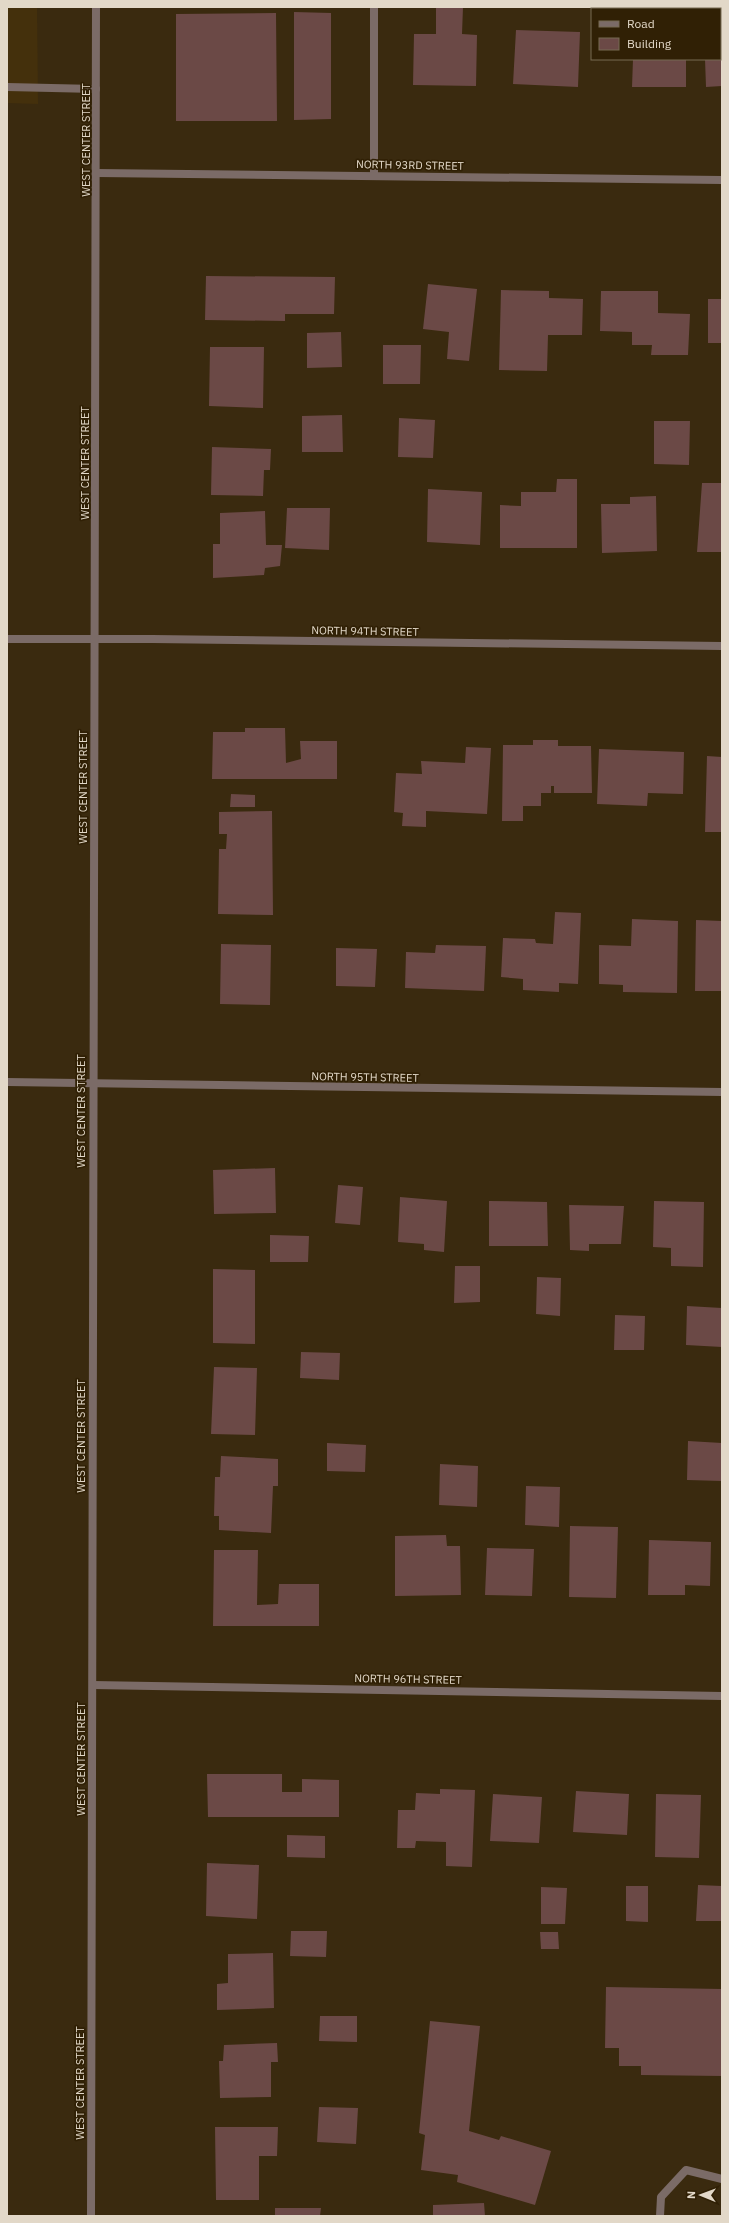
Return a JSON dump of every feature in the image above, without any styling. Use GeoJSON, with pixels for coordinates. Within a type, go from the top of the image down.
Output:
{"type":"FeatureCollection","features":[{"type":"Feature","properties":{"kind":"street","name":"WEST CENTER STREET"},"geometry":{"type":"LineString","coordinates":[[91,2216],[93,1684],[92,1083],[97,173],[96,7]]}},
{"type":"Feature","properties":{"kind":"street"},"geometry":{"type":"LineString","coordinates":[[374,7],[374,176]]}},
{"type":"Feature","properties":{"kind":"street"},"geometry":{"type":"LineString","coordinates":[[7,87],[96,89]]}},
{"type":"Feature","properties":{"kind":"street","name":"NORTH 93RD STREET"},"geometry":{"type":"LineString","coordinates":[[97,173],[722,180]]}},
{"type":"Feature","properties":{"kind":"street","name":"NORTH 94TH STREET"},"geometry":{"type":"LineString","coordinates":[[7,639],[95,638],[722,646]]}},
{"type":"Feature","properties":{"kind":"street","name":"NORTH 95TH STREET"},"geometry":{"type":"LineString","coordinates":[[7,1082],[722,1092]]}},
{"type":"Feature","properties":{"kind":"street","name":"NORTH 96TH STREET"},"geometry":{"type":"LineString","coordinates":[[93,1684],[722,1696]]}},
{"type":"Feature","properties":{"kind":"street"},"geometry":{"type":"LineString","coordinates":[[660,2216],[661,2197],[686,2170],[722,2179]]}},
{"type":"Feature","properties":{"kind":"shaded area"},"geometry":{"type":"Polygon","coordinates":[[[7,7],[37,7],[38,104],[7,103],[7,7]]]}},
{"type":"Feature","properties":{"kind":"building"},"geometry":{"type":"Polygon","coordinates":[[[436,7],[463,7],[462,34],[477,35],[476,86],[413,85],[414,34],[436,34],[436,7]]]}},
{"type":"Feature","properties":{"kind":"building"},"geometry":{"type":"Polygon","coordinates":[[[294,12],[331,13],[331,119],[294,120],[294,12]]]}},
{"type":"Feature","properties":{"kind":"building"},"geometry":{"type":"Polygon","coordinates":[[[276,13],[277,121],[176,121],[176,14],[276,13]]]}},
{"type":"Feature","properties":{"kind":"building"},"geometry":{"type":"Polygon","coordinates":[[[516,30],[580,32],[578,87],[513,84],[516,30]]]}},
{"type":"Feature","properties":{"kind":"building"},"geometry":{"type":"Polygon","coordinates":[[[722,40],[722,86],[706,87],[705,60],[721,60],[722,40]]]}},
{"type":"Feature","properties":{"kind":"building"},"geometry":{"type":"Polygon","coordinates":[[[633,60],[686,60],[686,87],[632,87],[633,60]]]}},
{"type":"Feature","properties":{"kind":"building"},"geometry":{"type":"Polygon","coordinates":[[[206,276],[335,277],[334,314],[285,314],[285,321],[205,320],[206,276]]]}},
{"type":"Feature","properties":{"kind":"building"},"geometry":{"type":"Polygon","coordinates":[[[428,284],[477,289],[469,361],[447,359],[449,332],[423,329],[428,284]]]}},
{"type":"Feature","properties":{"kind":"building"},"geometry":{"type":"Polygon","coordinates":[[[501,290],[549,291],[549,298],[583,299],[582,335],[548,335],[547,371],[499,370],[501,290]]]}},
{"type":"Feature","properties":{"kind":"building"},"geometry":{"type":"Polygon","coordinates":[[[601,291],[658,291],[658,313],[690,314],[688,355],[651,355],[652,345],[632,345],[632,332],[600,331],[601,291]]]}},
{"type":"Feature","properties":{"kind":"building"},"geometry":{"type":"Polygon","coordinates":[[[708,299],[722,299],[722,343],[708,343],[708,299]]]}},
{"type":"Feature","properties":{"kind":"building"},"geometry":{"type":"Polygon","coordinates":[[[341,332],[342,367],[307,368],[307,333],[341,332]]]}},
{"type":"Feature","properties":{"kind":"building"},"geometry":{"type":"Polygon","coordinates":[[[383,345],[421,345],[420,384],[383,384],[383,345]]]}},
{"type":"Feature","properties":{"kind":"building"},"geometry":{"type":"Polygon","coordinates":[[[210,347],[264,347],[263,408],[209,406],[210,347]]]}},
{"type":"Feature","properties":{"kind":"building"},"geometry":{"type":"Polygon","coordinates":[[[342,415],[343,452],[302,452],[302,416],[342,415]]]}},
{"type":"Feature","properties":{"kind":"building"},"geometry":{"type":"Polygon","coordinates":[[[399,418],[435,420],[433,458],[398,457],[399,418]]]}},
{"type":"Feature","properties":{"kind":"building"},"geometry":{"type":"Polygon","coordinates":[[[654,421],[690,421],[689,465],[654,464],[654,421]]]}},
{"type":"Feature","properties":{"kind":"building"},"geometry":{"type":"Polygon","coordinates":[[[212,447],[271,449],[270,470],[264,470],[263,496],[211,495],[212,447]]]}},
{"type":"Feature","properties":{"kind":"building"},"geometry":{"type":"Polygon","coordinates":[[[557,479],[577,479],[577,548],[500,548],[500,505],[521,506],[521,492],[556,492],[557,479]]]}},
{"type":"Feature","properties":{"kind":"building"},"geometry":{"type":"Polygon","coordinates":[[[702,483],[722,483],[722,552],[697,552],[702,483]]]}},
{"type":"Feature","properties":{"kind":"building"},"geometry":{"type":"Polygon","coordinates":[[[428,489],[482,492],[480,545],[427,542],[428,489]]]}},
{"type":"Feature","properties":{"kind":"building"},"geometry":{"type":"Polygon","coordinates":[[[656,496],[657,551],[602,553],[601,504],[630,504],[630,497],[656,496]]]}},
{"type":"Feature","properties":{"kind":"building"},"geometry":{"type":"Polygon","coordinates":[[[287,508],[330,508],[329,550],[285,548],[287,508]]]}},
{"type":"Feature","properties":{"kind":"building"},"geometry":{"type":"Polygon","coordinates":[[[265,511],[266,545],[282,545],[280,566],[265,568],[264,575],[213,578],[213,544],[220,544],[220,513],[265,511]]]}},
{"type":"Feature","properties":{"kind":"building"},"geometry":{"type":"Polygon","coordinates":[[[245,728],[285,728],[286,763],[301,759],[300,741],[337,741],[337,779],[212,779],[213,732],[245,732],[245,728]]]}},
{"type":"Feature","properties":{"kind":"building"},"geometry":{"type":"Polygon","coordinates":[[[533,740],[558,740],[558,746],[591,746],[592,793],[554,793],[554,786],[551,786],[551,793],[541,793],[541,806],[523,806],[523,821],[502,821],[503,745],[533,745],[533,740]]]}},
{"type":"Feature","properties":{"kind":"building"},"geometry":{"type":"Polygon","coordinates":[[[466,747],[491,748],[487,814],[426,811],[426,827],[402,826],[403,813],[394,812],[396,773],[422,774],[421,761],[465,763],[466,747]]]}},
{"type":"Feature","properties":{"kind":"building"},"geometry":{"type":"Polygon","coordinates":[[[599,749],[684,752],[683,794],[648,793],[647,806],[597,804],[599,749]]]}},
{"type":"Feature","properties":{"kind":"building"},"geometry":{"type":"Polygon","coordinates":[[[707,756],[722,757],[722,832],[705,832],[707,756]]]}},
{"type":"Feature","properties":{"kind":"building"},"geometry":{"type":"Polygon","coordinates":[[[231,794],[255,795],[255,807],[230,807],[231,794]]]}},
{"type":"Feature","properties":{"kind":"building"},"geometry":{"type":"Polygon","coordinates":[[[272,811],[273,915],[218,914],[219,849],[226,849],[227,834],[219,834],[219,812],[272,811]]]}},
{"type":"Feature","properties":{"kind":"building"},"geometry":{"type":"Polygon","coordinates":[[[555,912],[581,913],[578,984],[559,983],[559,992],[523,990],[523,979],[501,977],[503,938],[535,939],[536,943],[553,944],[555,912]]]}},
{"type":"Feature","properties":{"kind":"building"},"geometry":{"type":"Polygon","coordinates":[[[632,919],[678,921],[677,993],[623,992],[623,985],[599,984],[599,945],[631,946],[632,919]]]}},
{"type":"Feature","properties":{"kind":"building"},"geometry":{"type":"Polygon","coordinates":[[[696,920],[722,921],[722,991],[695,991],[696,920]]]}},
{"type":"Feature","properties":{"kind":"building"},"geometry":{"type":"Polygon","coordinates":[[[221,944],[271,945],[270,1005],[220,1004],[221,944]]]}},
{"type":"Feature","properties":{"kind":"building"},"geometry":{"type":"Polygon","coordinates":[[[436,945],[486,946],[484,991],[405,988],[406,952],[435,953],[436,945]]]}},
{"type":"Feature","properties":{"kind":"building"},"geometry":{"type":"Polygon","coordinates":[[[336,948],[377,949],[375,987],[336,986],[336,948]]]}},
{"type":"Feature","properties":{"kind":"building"},"geometry":{"type":"Polygon","coordinates":[[[275,1168],[276,1213],[214,1214],[213,1170],[275,1168]]]}},
{"type":"Feature","properties":{"kind":"building"},"geometry":{"type":"Polygon","coordinates":[[[338,1185],[363,1187],[360,1225],[335,1223],[338,1185]]]}},
{"type":"Feature","properties":{"kind":"building"},"geometry":{"type":"Polygon","coordinates":[[[400,1197],[447,1201],[444,1252],[424,1250],[424,1244],[398,1242],[400,1197]]]}},
{"type":"Feature","properties":{"kind":"building"},"geometry":{"type":"Polygon","coordinates":[[[489,1201],[547,1202],[548,1246],[489,1246],[489,1201]]]}},
{"type":"Feature","properties":{"kind":"building"},"geometry":{"type":"Polygon","coordinates":[[[654,1201],[704,1202],[703,1267],[671,1266],[671,1248],[653,1247],[654,1201]]]}},
{"type":"Feature","properties":{"kind":"building"},"geometry":{"type":"Polygon","coordinates":[[[569,1205],[624,1206],[621,1244],[589,1244],[589,1251],[570,1250],[569,1205]]]}},
{"type":"Feature","properties":{"kind":"building"},"geometry":{"type":"Polygon","coordinates":[[[270,1235],[309,1236],[308,1262],[270,1262],[270,1235]]]}},
{"type":"Feature","properties":{"kind":"building"},"geometry":{"type":"Polygon","coordinates":[[[455,1266],[480,1266],[480,1302],[454,1303],[455,1266]]]}},
{"type":"Feature","properties":{"kind":"building"},"geometry":{"type":"Polygon","coordinates":[[[213,1269],[255,1270],[255,1344],[213,1343],[213,1269]]]}},
{"type":"Feature","properties":{"kind":"building"},"geometry":{"type":"Polygon","coordinates":[[[537,1277],[561,1278],[560,1316],[536,1314],[537,1277]]]}},
{"type":"Feature","properties":{"kind":"building"},"geometry":{"type":"Polygon","coordinates":[[[687,1306],[722,1308],[722,1347],[686,1345],[687,1306]]]}},
{"type":"Feature","properties":{"kind":"building"},"geometry":{"type":"Polygon","coordinates":[[[615,1315],[645,1316],[644,1350],[614,1350],[615,1315]]]}},
{"type":"Feature","properties":{"kind":"building"},"geometry":{"type":"Polygon","coordinates":[[[301,1352],[340,1353],[339,1380],[300,1378],[301,1352]]]}},
{"type":"Feature","properties":{"kind":"building"},"geometry":{"type":"Polygon","coordinates":[[[214,1367],[257,1368],[255,1435],[211,1434],[214,1367]]]}},
{"type":"Feature","properties":{"kind":"building"},"geometry":{"type":"Polygon","coordinates":[[[688,1441],[722,1443],[722,1481],[687,1480],[688,1441]]]}},
{"type":"Feature","properties":{"kind":"building"},"geometry":{"type":"Polygon","coordinates":[[[327,1443],[366,1445],[365,1472],[327,1471],[327,1443]]]}},
{"type":"Feature","properties":{"kind":"building"},"geometry":{"type":"Polygon","coordinates":[[[221,1456],[278,1459],[278,1486],[273,1486],[271,1533],[219,1530],[219,1516],[214,1516],[215,1477],[220,1477],[221,1456]]]}},
{"type":"Feature","properties":{"kind":"building"},"geometry":{"type":"Polygon","coordinates":[[[440,1464],[478,1466],[477,1507],[439,1505],[440,1464]]]}},
{"type":"Feature","properties":{"kind":"building"},"geometry":{"type":"Polygon","coordinates":[[[526,1486],[560,1487],[559,1527],[525,1525],[526,1486]]]}},
{"type":"Feature","properties":{"kind":"building"},"geometry":{"type":"Polygon","coordinates":[[[570,1526],[618,1527],[616,1598],[569,1597],[570,1526]]]}},
{"type":"Feature","properties":{"kind":"building"},"geometry":{"type":"Polygon","coordinates":[[[446,1535],[447,1546],[460,1546],[461,1595],[395,1596],[395,1536],[446,1535]]]}},
{"type":"Feature","properties":{"kind":"building"},"geometry":{"type":"Polygon","coordinates":[[[649,1540],[711,1542],[710,1586],[685,1585],[685,1595],[648,1595],[649,1540]]]}},
{"type":"Feature","properties":{"kind":"building"},"geometry":{"type":"Polygon","coordinates":[[[487,1548],[534,1549],[532,1596],[485,1595],[487,1548]]]}},
{"type":"Feature","properties":{"kind":"building"},"geometry":{"type":"Polygon","coordinates":[[[214,1550],[258,1550],[257,1605],[278,1604],[279,1584],[319,1584],[319,1626],[213,1626],[214,1550]]]}},
{"type":"Feature","properties":{"kind":"building"},"geometry":{"type":"Polygon","coordinates":[[[207,1774],[282,1774],[282,1792],[302,1792],[302,1779],[339,1780],[339,1817],[208,1817],[207,1774]]]}},
{"type":"Feature","properties":{"kind":"building"},"geometry":{"type":"Polygon","coordinates":[[[440,1789],[475,1790],[472,1867],[446,1866],[446,1842],[416,1841],[415,1848],[397,1848],[398,1810],[415,1810],[416,1793],[440,1794],[440,1789]]]}},
{"type":"Feature","properties":{"kind":"building"},"geometry":{"type":"Polygon","coordinates":[[[576,1791],[629,1794],[627,1835],[573,1832],[576,1791]]]}},
{"type":"Feature","properties":{"kind":"building"},"geometry":{"type":"Polygon","coordinates":[[[493,1794],[542,1797],[539,1843],[490,1841],[493,1794]]]}},
{"type":"Feature","properties":{"kind":"building"},"geometry":{"type":"Polygon","coordinates":[[[656,1794],[701,1795],[699,1858],[655,1857],[656,1794]]]}},
{"type":"Feature","properties":{"kind":"building"},"geometry":{"type":"Polygon","coordinates":[[[287,1835],[325,1836],[325,1858],[287,1857],[287,1835]]]}},
{"type":"Feature","properties":{"kind":"building"},"geometry":{"type":"Polygon","coordinates":[[[207,1863],[259,1865],[257,1919],[206,1916],[207,1863]]]}},
{"type":"Feature","properties":{"kind":"building"},"geometry":{"type":"Polygon","coordinates":[[[698,1885],[722,1886],[722,1921],[696,1921],[698,1885]]]}},
{"type":"Feature","properties":{"kind":"building"},"geometry":{"type":"Polygon","coordinates":[[[626,1886],[648,1886],[648,1922],[626,1921],[626,1886]]]}},
{"type":"Feature","properties":{"kind":"building"},"geometry":{"type":"Polygon","coordinates":[[[541,1887],[567,1888],[565,1924],[541,1924],[541,1887]]]}},
{"type":"Feature","properties":{"kind":"building"},"geometry":{"type":"Polygon","coordinates":[[[291,1931],[327,1931],[326,1957],[290,1956],[291,1931]]]}},
{"type":"Feature","properties":{"kind":"building"},"geometry":{"type":"Polygon","coordinates":[[[540,1932],[558,1932],[559,1949],[541,1949],[540,1932]]]}},
{"type":"Feature","properties":{"kind":"building"},"geometry":{"type":"Polygon","coordinates":[[[273,1953],[274,2008],[217,2010],[217,1984],[228,1983],[228,1954],[273,1953]]]}},
{"type":"Feature","properties":{"kind":"building"},"geometry":{"type":"Polygon","coordinates":[[[606,1987],[722,1989],[722,2076],[641,2075],[641,2066],[619,2066],[619,2048],[605,2048],[606,1987]]]}},
{"type":"Feature","properties":{"kind":"building"},"geometry":{"type":"Polygon","coordinates":[[[320,2016],[357,2016],[357,2042],[319,2041],[320,2016]]]}},
{"type":"Feature","properties":{"kind":"building"},"geometry":{"type":"Polygon","coordinates":[[[430,2021],[480,2026],[469,2131],[499,2140],[501,2136],[551,2151],[535,2205],[457,2182],[458,2175],[421,2170],[425,2135],[419,2133],[430,2021]]]}},
{"type":"Feature","properties":{"kind":"building"},"geometry":{"type":"Polygon","coordinates":[[[277,2043],[278,2062],[271,2062],[271,2097],[220,2098],[219,2061],[223,2061],[224,2045],[277,2043]]]}},
{"type":"Feature","properties":{"kind":"building"},"geometry":{"type":"Polygon","coordinates":[[[319,2107],[358,2108],[356,2144],[317,2142],[319,2107]]]}},
{"type":"Feature","properties":{"kind":"building"},"geometry":{"type":"Polygon","coordinates":[[[215,2127],[278,2127],[277,2156],[259,2156],[259,2200],[216,2200],[215,2127]]]}},
{"type":"Feature","properties":{"kind":"building"},"geometry":{"type":"Polygon","coordinates":[[[484,2203],[485,2216],[433,2216],[433,2205],[484,2203]]]}},
{"type":"Feature","properties":{"kind":"building"},"geometry":{"type":"Polygon","coordinates":[[[275,2208],[321,2208],[320,2216],[275,2216],[275,2208]]]}}]}
